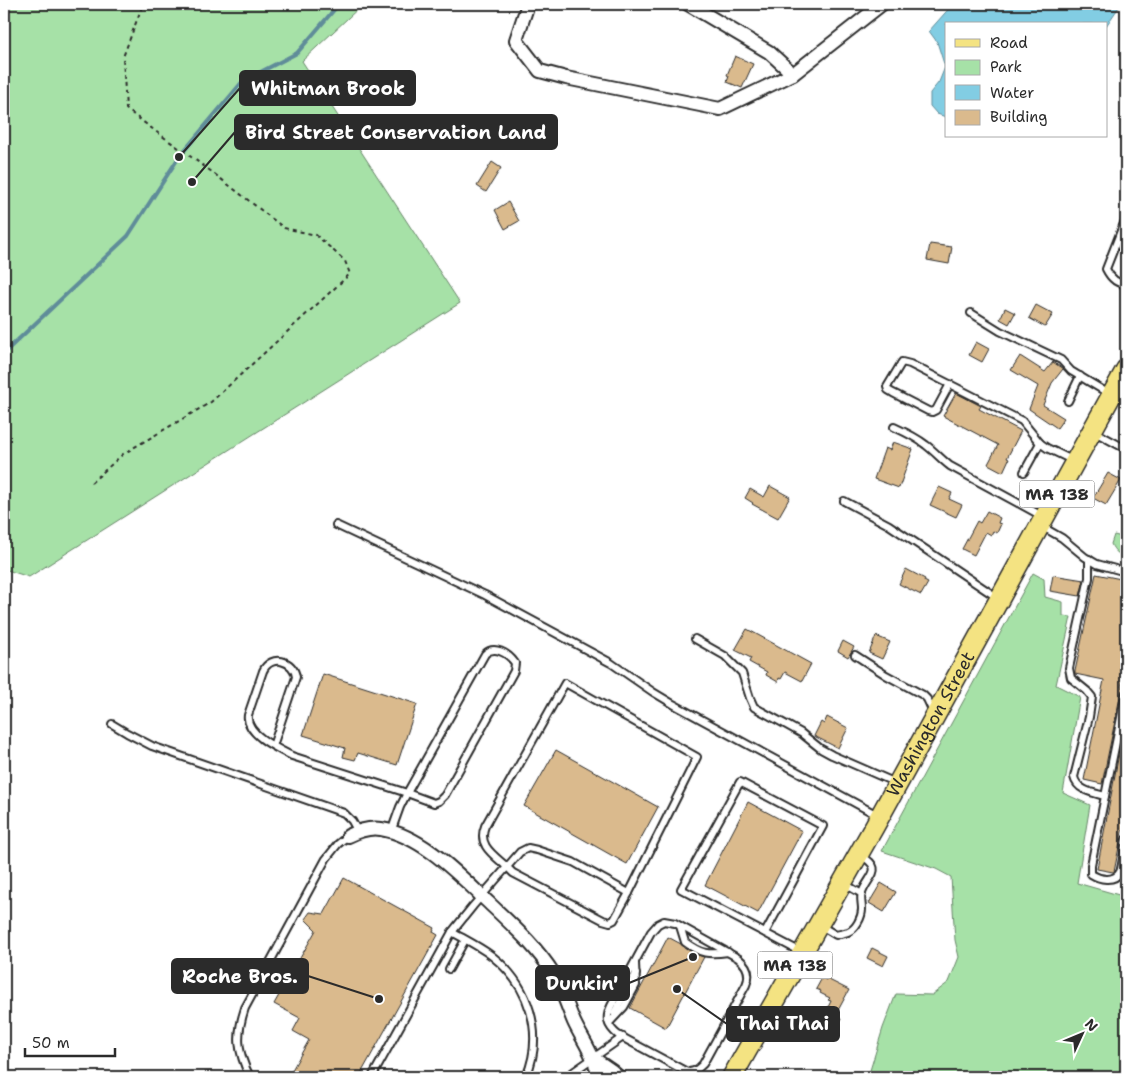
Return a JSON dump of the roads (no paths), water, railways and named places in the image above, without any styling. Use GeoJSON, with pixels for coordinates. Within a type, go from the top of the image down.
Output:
{"type":"FeatureCollection","features":[{"type":"Feature","properties":{"kind":"main road","name":"Washington Street"},"geometry":{"type":"LineString","coordinates":[[732,1077],[858,854],[1126,369]]}},
{"type":"Feature","properties":{"kind":"street"},"geometry":{"type":"LineString","coordinates":[[528,4],[516,40],[540,71],[720,109],[793,74],[882,4]]}},
{"type":"Feature","properties":{"kind":"street"},"geometry":{"type":"LineString","coordinates":[[688,4],[769,52],[793,74]]}},
{"type":"Feature","properties":{"kind":"street"},"geometry":{"type":"LineString","coordinates":[[353,834],[369,829],[391,832],[407,838],[431,852],[446,863],[526,939],[548,966],[558,982],[574,1021],[593,1058],[599,1077]]}},
{"type":"Feature","properties":{"kind":"street"},"geometry":{"type":"LineString","coordinates":[[593,1058],[612,1070],[619,1077]]}},
{"type":"Feature","properties":{"kind":"lane"},"geometry":{"type":"LineString","coordinates":[[1126,218],[1106,269],[1116,281],[1126,284]]}},
{"type":"Feature","properties":{"kind":"lane"},"geometry":{"type":"LineString","coordinates":[[972,313],[1000,331],[1061,360],[1071,370],[1112,395]]}},
{"type":"Feature","properties":{"kind":"lane"},"geometry":{"type":"LineString","coordinates":[[950,384],[936,410],[932,412],[888,390],[887,387],[902,362],[910,364],[950,384],[1022,421],[1040,443],[1075,462]]}},
{"type":"Feature","properties":{"kind":"lane"},"geometry":{"type":"LineString","coordinates":[[1068,401],[1080,376]]}},
{"type":"Feature","properties":{"kind":"lane"},"geometry":{"type":"LineString","coordinates":[[894,427],[908,433],[926,445],[950,466],[1042,521],[1089,559],[1097,564],[1126,572]]}},
{"type":"Feature","properties":{"kind":"lane"},"geometry":{"type":"LineString","coordinates":[[1092,431],[1126,450]]}},
{"type":"Feature","properties":{"kind":"lane"},"geometry":{"type":"LineString","coordinates":[[1024,472],[1040,443]]}},
{"type":"Feature","properties":{"kind":"lane"},"geometry":{"type":"LineString","coordinates":[[844,501],[889,526],[999,599]]}},
{"type":"Feature","properties":{"kind":"lane"},"geometry":{"type":"LineString","coordinates":[[336,525],[485,594],[611,663],[673,704],[879,816]]}},
{"type":"Feature","properties":{"kind":"lane"},"geometry":{"type":"LineString","coordinates":[[1089,559],[1089,578],[1069,668],[1071,678],[1088,691],[1092,698],[1074,777],[1080,787],[1089,792],[1105,796]]}},
{"type":"Feature","properties":{"kind":"lane"},"geometry":{"type":"LineString","coordinates":[[695,640],[725,656],[742,673],[754,707],[801,733],[832,755],[897,783]]}},
{"type":"Feature","properties":{"kind":"lane"},"geometry":{"type":"LineString","coordinates":[[273,746],[296,677],[292,666],[276,661],[270,662],[264,669],[248,719],[250,727],[262,738],[273,746],[292,756],[406,793],[431,803],[436,802],[443,798],[514,671],[515,663],[508,655],[495,649],[488,650],[485,654],[406,793],[391,832]]}},
{"type":"Feature","properties":{"kind":"lane"},"geometry":{"type":"LineString","coordinates":[[855,655],[886,675],[923,695],[935,715]]}},
{"type":"Feature","properties":{"kind":"lane"},"geometry":{"type":"LineString","coordinates":[[565,683],[697,757],[629,893],[612,922],[607,922],[518,877],[507,867],[486,846],[482,838],[483,832],[565,683]]}},
{"type":"Feature","properties":{"kind":"lane"},"geometry":{"type":"LineString","coordinates":[[1126,693],[1091,865],[1091,874],[1106,880],[1114,878],[1120,872],[1126,839]]}},
{"type":"Feature","properties":{"kind":"lane"},"geometry":{"type":"LineString","coordinates":[[112,724],[152,746],[334,808],[344,813],[352,821],[353,834],[338,844],[326,859],[245,1008],[238,1038],[240,1054],[250,1077]]}},
{"type":"Feature","properties":{"kind":"lane"},"geometry":{"type":"LineString","coordinates":[[765,933],[823,826],[740,782],[681,889],[802,953]]}},
{"type":"Feature","properties":{"kind":"lane"},"geometry":{"type":"LineString","coordinates":[[372,1077],[452,932],[520,852],[532,848],[573,862],[629,893]]}},
{"type":"Feature","properties":{"kind":"lane"},"geometry":{"type":"LineString","coordinates":[[818,925],[836,935],[850,931],[856,926],[862,908],[862,894],[874,871],[873,865],[858,854]]}},
{"type":"Feature","properties":{"kind":"lane"},"geometry":{"type":"LineString","coordinates":[[842,882],[862,894]]}},
{"type":"Feature","properties":{"kind":"lane"},"geometry":{"type":"LineString","coordinates":[[668,921],[728,952],[744,963],[748,969],[749,978],[699,1068],[690,1072],[685,1071],[614,1032],[607,1017],[609,1010],[651,932],[658,924],[668,921]]}},
{"type":"Feature","properties":{"kind":"lane"},"geometry":{"type":"LineString","coordinates":[[680,926],[685,942],[703,953],[728,952]]}},
{"type":"Feature","properties":{"kind":"lane"},"geometry":{"type":"LineString","coordinates":[[452,932],[486,952],[501,964],[513,977],[525,998],[531,1014],[535,1039],[534,1055],[526,1077]]}},
{"type":"Feature","properties":{"kind":"lane"},"geometry":{"type":"LineString","coordinates":[[449,969],[465,940]]}},
{"type":"Feature","properties":{"kind":"lane"},"geometry":{"type":"LineString","coordinates":[[609,1023],[624,1007],[636,985],[635,962]]}},
{"type":"Feature","properties":{"kind":"lane"},"geometry":{"type":"LineString","coordinates":[[566,1077],[623,1037]]}},
{"type":"Feature","properties":{"kind":"water"},"geometry":{"type":"Polygon","coordinates":[[[953,4],[1121,4],[1108,23],[945,22],[945,67],[937,42],[929,31],[953,4]]]}},
{"type":"Feature","properties":{"kind":"water"},"geometry":{"type":"Polygon","coordinates":[[[945,67],[945,117],[937,114],[930,106],[930,93],[939,82],[945,67]]]}},
{"type":"Feature","properties":{"kind":"waterway"},"geometry":{"type":"LineString","coordinates":[[4,353],[128,236],[179,157],[243,81],[297,53],[339,4]]}},
{"type":"Feature","properties":{"kind":"place","name":"Whitman Brook"},"geometry":{"type":"Point","coordinates":[179,157]}},
{"type":"Feature","properties":{"kind":"place","name":"Bird Street Conservation Land"},"geometry":{"type":"Point","coordinates":[192,182]}},
{"type":"Feature","properties":{"kind":"place","name":"Dunkin'"},"geometry":{"type":"Point","coordinates":[693,957]}},
{"type":"Feature","properties":{"kind":"place","name":"Thai Thai"},"geometry":{"type":"Point","coordinates":[677,989]}},
{"type":"Feature","properties":{"kind":"place","name":"Roche Bros."},"geometry":{"type":"Point","coordinates":[379,999]}}]}
